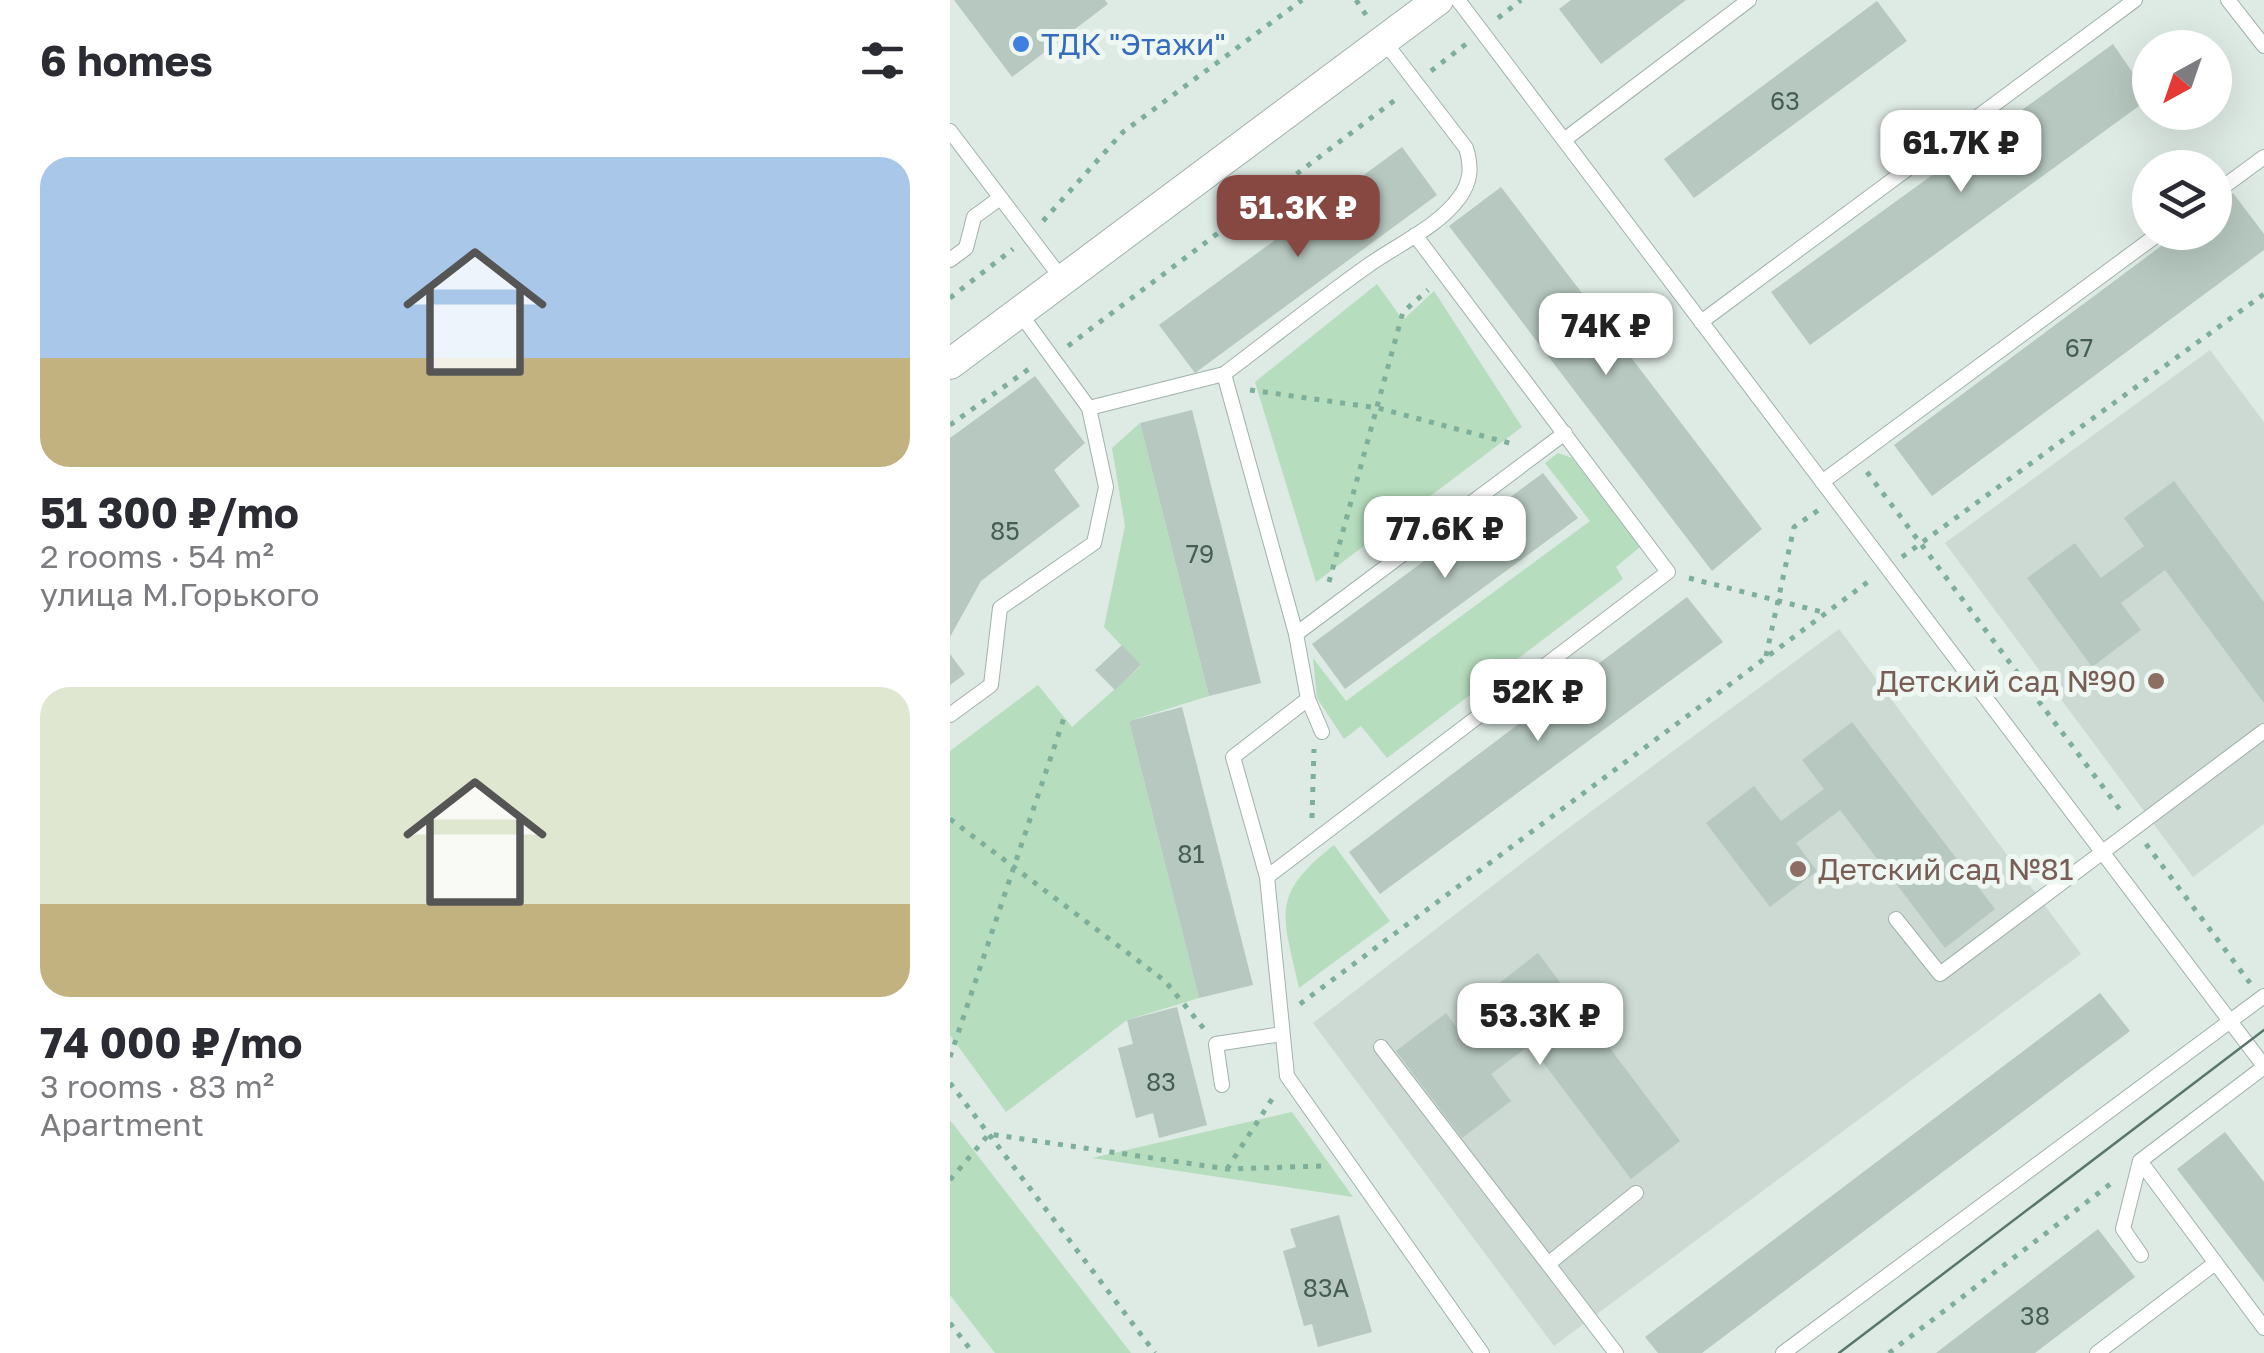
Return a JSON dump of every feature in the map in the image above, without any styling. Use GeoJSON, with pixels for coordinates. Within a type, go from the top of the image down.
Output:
{"type":"FeatureCollection","features":[{"type":"Feature","properties":{"kind":"street"},"geometry":{"type":"LineString","coordinates":[[950,364],[1384,41],[1425,4]]}},
{"type":"Feature","properties":{"kind":"lane"},"geometry":{"type":"LineString","coordinates":[[1458,0],[2264,1067],[2140,1161],[2123,1230],[2142,1254]]}},
{"type":"Feature","properties":{"kind":"lane"},"geometry":{"type":"LineString","coordinates":[[1564,140],[1749,0]]}},
{"type":"Feature","properties":{"kind":"lane"},"geometry":{"type":"LineString","coordinates":[[1701,322],[2136,0]]}},
{"type":"Feature","properties":{"kind":"lane"},"geometry":{"type":"LineString","coordinates":[[2228,0],[2264,46]]}},
{"type":"Feature","properties":{"kind":"lane"},"geometry":{"type":"LineString","coordinates":[[1090,408],[1226,380],[1368,265],[1456,203],[1467,186],[1472,164],[1466,148],[1384,41]]}},
{"type":"Feature","properties":{"kind":"lane"},"geometry":{"type":"LineString","coordinates":[[950,131],[1062,279]]}},
{"type":"Feature","properties":{"kind":"lane"},"geometry":{"type":"LineString","coordinates":[[2232,181],[2264,157]]}},
{"type":"Feature","properties":{"kind":"lane"},"geometry":{"type":"LineString","coordinates":[[950,260],[966,248],[974,217],[1000,198]]}},
{"type":"Feature","properties":{"kind":"lane"},"geometry":{"type":"LineString","coordinates":[[1267,877],[1668,572],[1415,235]]}},
{"type":"Feature","properties":{"kind":"lane"},"geometry":{"type":"LineString","coordinates":[[1822,482],[2137,250]]}},
{"type":"Feature","properties":{"kind":"lane"},"geometry":{"type":"LineString","coordinates":[[950,714],[990,684],[1000,608],[1094,543],[1106,486],[1090,408],[1018,311]]}},
{"type":"Feature","properties":{"kind":"lane"},"geometry":{"type":"LineString","coordinates":[[1226,380],[1296,634],[1308,700],[1322,732]]}},
{"type":"Feature","properties":{"kind":"lane"},"geometry":{"type":"LineString","coordinates":[[1296,634],[1565,432]]}},
{"type":"Feature","properties":{"kind":"lane"},"geometry":{"type":"LineString","coordinates":[[1308,700],[1233,757],[1267,877],[1287,1076],[1482,1353]]}},
{"type":"Feature","properties":{"kind":"lane"},"geometry":{"type":"LineString","coordinates":[[1896,919],[1940,974],[2264,731]]}},
{"type":"Feature","properties":{"kind":"lane"},"geometry":{"type":"LineString","coordinates":[[1783,1353],[2263,997]]}},
{"type":"Feature","properties":{"kind":"lane"},"geometry":{"type":"LineString","coordinates":[[1222,1086],[1216,1044],[1282,1026]]}},
{"type":"Feature","properties":{"kind":"lane"},"geometry":{"type":"LineString","coordinates":[[1381,1047],[1616,1353]]}},
{"type":"Feature","properties":{"kind":"lane"},"geometry":{"type":"LineString","coordinates":[[2140,1161],[2264,1328]]}},
{"type":"Feature","properties":{"kind":"lane"},"geometry":{"type":"LineString","coordinates":[[1548,1264],[1636,1193]]}},
{"type":"Feature","properties":{"kind":"lane"},"geometry":{"type":"LineString","coordinates":[[2096,1353],[2214,1264]]}},
{"type":"Feature","properties":{"kind":"path"},"geometry":{"type":"LineString","coordinates":[[1122,132],[1302,0]]}},
{"type":"Feature","properties":{"kind":"path"},"geometry":{"type":"LineString","coordinates":[[950,425],[1024,369],[1052,358],[1522,0]]}},
{"type":"Feature","properties":{"kind":"path"},"geometry":{"type":"LineString","coordinates":[[1320,616],[1403,312],[1446,275]]}},
{"type":"Feature","properties":{"kind":"path"},"geometry":{"type":"LineString","coordinates":[[1282,1026],[1826,613],[2264,294]]}},
{"type":"Feature","properties":{"kind":"path"},"geometry":{"type":"LineString","coordinates":[[1226,380],[1378,408],[1540,451]]}},
{"type":"Feature","properties":{"kind":"path"},"geometry":{"type":"LineString","coordinates":[[1856,457],[2263,997]]}},
{"type":"Feature","properties":{"kind":"path"},"geometry":{"type":"LineString","coordinates":[[1765,659],[1794,527],[1835,499]]}},
{"type":"Feature","properties":{"kind":"path"},"geometry":{"type":"LineString","coordinates":[[1668,572],[1826,613]]}},
{"type":"Feature","properties":{"kind":"path"},"geometry":{"type":"LineString","coordinates":[[1311,844],[1315,716]]}},
{"type":"Feature","properties":{"kind":"path"},"geometry":{"type":"LineString","coordinates":[[950,1056],[1064,718]]}},
{"type":"Feature","properties":{"kind":"path"},"geometry":{"type":"LineString","coordinates":[[950,819],[1165,981],[1216,1044]]}},
{"type":"Feature","properties":{"kind":"path"},"geometry":{"type":"LineString","coordinates":[[1227,1169],[1287,1076]]}},
{"type":"Feature","properties":{"kind":"path"},"geometry":{"type":"LineString","coordinates":[[950,1082],[1155,1353]]}},
{"type":"Feature","properties":{"kind":"path"},"geometry":{"type":"LineString","coordinates":[[989,1134],[1227,1169],[1350,1166]]}},
{"type":"Feature","properties":{"kind":"path"},"geometry":{"type":"LineString","coordinates":[[950,1180],[989,1134]]}},
{"type":"Feature","properties":{"kind":"path"},"geometry":{"type":"LineString","coordinates":[[1888,1353],[2140,1161]]}},
{"type":"Feature","properties":{"kind":"path"},"geometry":{"type":"LineString","coordinates":[[950,1323],[973,1353]]}},
{"type":"Feature","properties":{"kind":"shaded area","name":"Детский сад №90"},"geometry":{"type":"Polygon","coordinates":[[[2210,350],[2264,422],[2264,824],[2193,877],[1945,543],[2210,350]]]}},
{"type":"Feature","properties":{"kind":"shaded area"},"geometry":{"type":"Polygon","coordinates":[[[1839,629],[2081,954],[1554,1346],[1313,1023],[1839,629]]]}},
{"type":"Feature","properties":{"kind":"green space"},"geometry":{"type":"Polygon","coordinates":[[[1377,284],[1403,320],[1434,291],[1522,427],[1316,582],[1255,382],[1377,284]]]}},
{"type":"Feature","properties":{"kind":"green space"},"geometry":{"type":"Polygon","coordinates":[[[1140,423],[1209,696],[1129,721],[1199,998],[1127,1020],[1006,1112],[950,1035],[950,751],[1038,685],[1072,727],[1141,666],[1104,627],[1125,526],[1112,448],[1140,423]]]}},
{"type":"Feature","properties":{"kind":"green space"},"geometry":{"type":"Polygon","coordinates":[[[1558,453],[1572,458],[1640,547],[1616,567],[1623,579],[1387,758],[1361,726],[1344,739],[1317,698],[1313,658],[1346,701],[1590,521],[1545,463],[1558,453]]]}},
{"type":"Feature","properties":{"kind":"green space"},"geometry":{"type":"Polygon","coordinates":[[[1334,845],[1390,921],[1299,988],[1286,908],[1299,879],[1334,845]]]}},
{"type":"Feature","properties":{"kind":"green space"},"geometry":{"type":"Polygon","coordinates":[[[1292,1112],[1353,1197],[1092,1158],[1292,1112]]]}},
{"type":"Feature","properties":{"kind":"green space"},"geometry":{"type":"Polygon","coordinates":[[[950,1120],[1131,1353],[995,1353],[950,1295],[950,1120]]]}},
{"type":"Feature","properties":{"kind":"building","name":"ТДК \"Этажи\""},"geometry":{"type":"Polygon","coordinates":[[[954,0],[1105,0],[1108,4],[1012,77],[954,0]]]}},
{"type":"Feature","properties":{"kind":"building"},"geometry":{"type":"Polygon","coordinates":[[[1571,0],[1686,0],[1601,64],[1559,9],[1571,0]]]}},
{"type":"Feature","properties":{"kind":"building"},"geometry":{"type":"Polygon","coordinates":[[[1877,1],[1907,41],[1694,198],[1664,159],[1877,1]]]}},
{"type":"Feature","properties":{"kind":"building"},"geometry":{"type":"Polygon","coordinates":[[[2113,44],[2132,72],[2132,111],[1810,345],[1771,292],[2113,44]]]}},
{"type":"Feature","properties":{"kind":"building"},"geometry":{"type":"Polygon","coordinates":[[[1402,147],[1437,195],[1195,373],[1159,325],[1402,147]]]}},
{"type":"Feature","properties":{"kind":"building"},"geometry":{"type":"Polygon","coordinates":[[[1501,187],[1762,529],[1712,571],[1449,226],[1501,187]]]}},
{"type":"Feature","properties":{"kind":"building"},"geometry":{"type":"Polygon","coordinates":[[[2232,194],[2264,234],[2264,250],[1932,496],[1894,445],[2156,250],[2232,250],[2232,194]]]}},
{"type":"Feature","properties":{"kind":"building"},"geometry":{"type":"Polygon","coordinates":[[[1035,376],[1085,443],[1054,470],[1080,506],[981,581],[950,637],[950,438],[1035,376]]]}},
{"type":"Feature","properties":{"kind":"building"},"geometry":{"type":"Polygon","coordinates":[[[1192,410],[1261,683],[1209,696],[1140,423],[1192,410]]]}},
{"type":"Feature","properties":{"kind":"building"},"geometry":{"type":"Polygon","coordinates":[[[1543,473],[1578,518],[1345,689],[1312,644],[1543,473]]]}},
{"type":"Feature","properties":{"kind":"building"},"geometry":{"type":"Polygon","coordinates":[[[2174,481],[2264,602],[2264,703],[2165,570],[2121,603],[2141,630],[2092,667],[2027,578],[2075,543],[2101,578],[2144,546],[2124,518],[2174,481]]]}},
{"type":"Feature","properties":{"kind":"building"},"geometry":{"type":"Polygon","coordinates":[[[1687,597],[1723,642],[1380,894],[1349,852],[1687,597]]]}},
{"type":"Feature","properties":{"kind":"building"},"geometry":{"type":"Polygon","coordinates":[[[1122,645],[1141,665],[1115,690],[1095,670],[1122,645]]]}},
{"type":"Feature","properties":{"kind":"building"},"geometry":{"type":"Polygon","coordinates":[[[950,654],[965,674],[950,685],[950,654]]]}},
{"type":"Feature","properties":{"kind":"building"},"geometry":{"type":"Polygon","coordinates":[[[1182,707],[1253,985],[1199,998],[1129,721],[1182,707]]]}},
{"type":"Feature","properties":{"kind":"building"},"geometry":{"type":"Polygon","coordinates":[[[1852,722],[1995,909],[1945,948],[1840,810],[1796,843],[1817,871],[1770,907],[1706,823],[1754,786],[1781,821],[1824,789],[1802,760],[1852,722]]]}},
{"type":"Feature","properties":{"kind":"building"},"geometry":{"type":"Polygon","coordinates":[[[1538,953],[1680,1141],[1631,1179],[1530,1045],[1491,1074],[1511,1101],[1462,1138],[1396,1051],[1446,1013],[1472,1048],[1511,1019],[1489,991],[1538,953]]]}},
{"type":"Feature","properties":{"kind":"building"},"geometry":{"type":"Polygon","coordinates":[[[2100,993],[2130,1031],[1702,1353],[1658,1353],[1645,1337],[2100,993]]]}},
{"type":"Feature","properties":{"kind":"building"},"geometry":{"type":"Polygon","coordinates":[[[1177,1007],[1207,1125],[1159,1138],[1153,1113],[1136,1118],[1118,1048],[1133,1044],[1127,1020],[1177,1007]]]}},
{"type":"Feature","properties":{"kind":"building"},"geometry":{"type":"Polygon","coordinates":[[[2225,1132],[2264,1182],[2264,1282],[2177,1169],[2225,1132]]]}},
{"type":"Feature","properties":{"kind":"building"},"geometry":{"type":"Polygon","coordinates":[[[1339,1215],[1372,1332],[1318,1347],[1312,1324],[1304,1326],[1283,1251],[1296,1247],[1290,1229],[1339,1215]]]}},
{"type":"Feature","properties":{"kind":"building"},"geometry":{"type":"Polygon","coordinates":[[[2098,1229],[2135,1277],[2035,1353],[1936,1353],[2098,1229]]]}},
{"type":"Feature","properties":{"kind":"tram line"},"geometry":{"type":"LineString","coordinates":[[1839,1353],[2264,1030]]}},
{"type":"Feature","properties":{"kind":"place","name":"ТДК \"Этажи\""},"geometry":{"type":"Point","coordinates":[1021,44]}},
{"type":"Feature","properties":{"kind":"place","name":"Детский сад №90"},"geometry":{"type":"Point","coordinates":[2156,681]}},
{"type":"Feature","properties":{"kind":"place","name":"Детский сад №81"},"geometry":{"type":"Point","coordinates":[1798,869]}}]}
